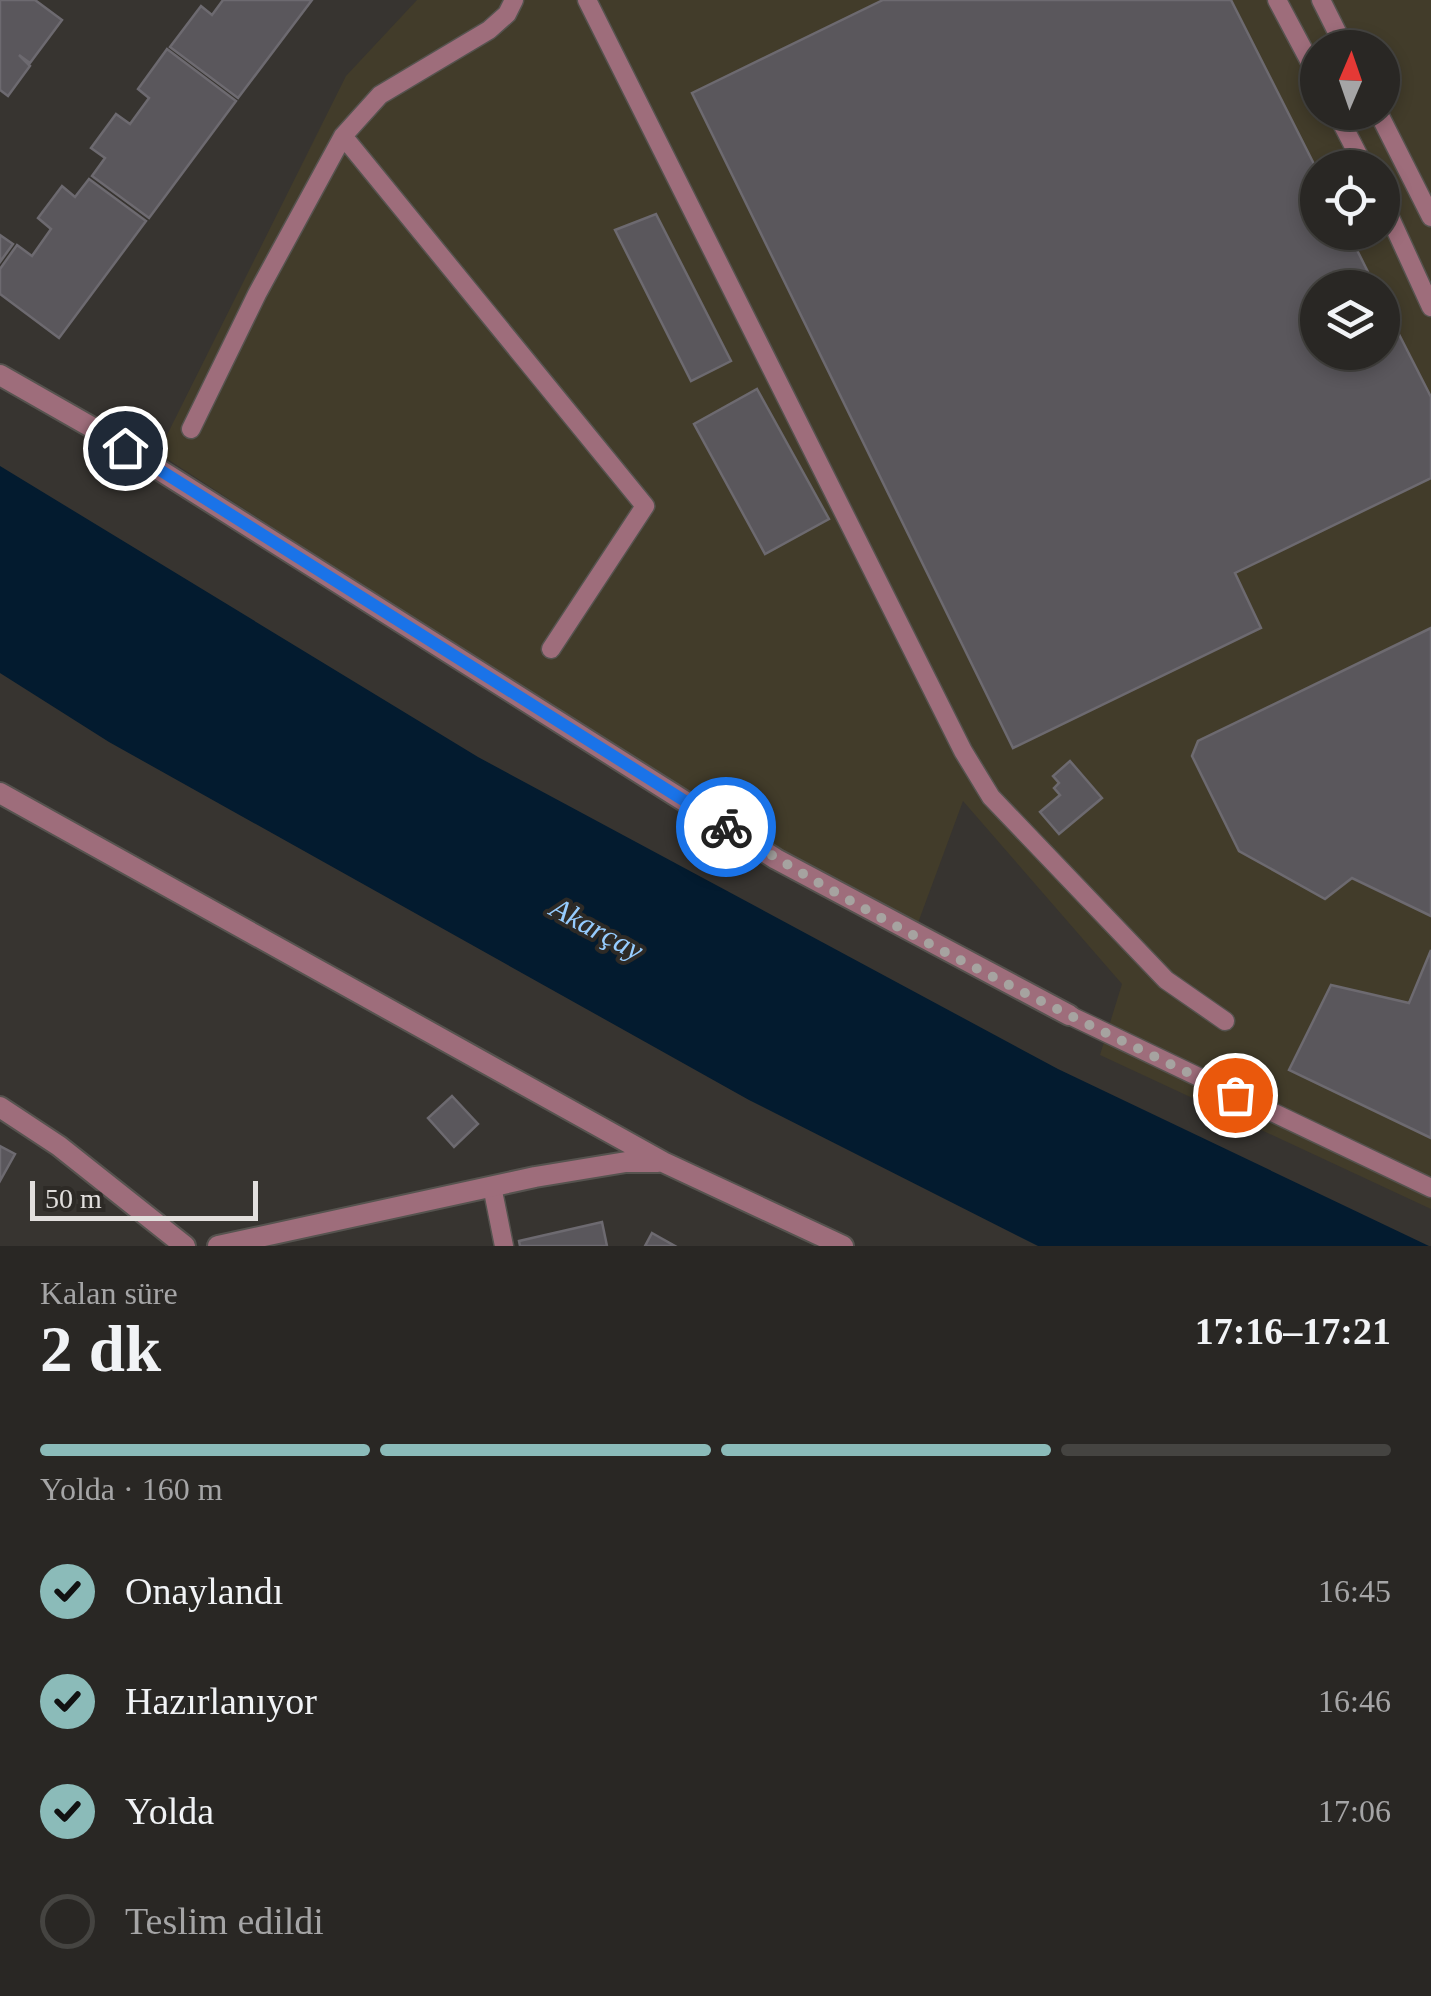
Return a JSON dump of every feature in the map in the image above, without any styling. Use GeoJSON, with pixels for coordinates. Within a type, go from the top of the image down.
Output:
{"type":"FeatureCollection","features":[{"type":"Feature","properties":{"kind":"street"},"geometry":{"type":"LineString","coordinates":[[0,375],[94,428],[776,858],[1069,1015]]}},
{"type":"Feature","properties":{"kind":"street"},"geometry":{"type":"LineString","coordinates":[[0,793],[663,1162],[843,1246]]}},
{"type":"Feature","properties":{"kind":"street"},"geometry":{"type":"LineString","coordinates":[[0,1107],[59,1146],[185,1246]]}},
{"type":"Feature","properties":{"kind":"street"},"geometry":{"type":"LineString","coordinates":[[218,1246],[492,1186],[626,1162],[663,1162]]}},
{"type":"Feature","properties":{"kind":"lane"},"geometry":{"type":"LineString","coordinates":[[191,429],[257,294],[343,136],[380,94],[489,30],[507,14],[514,0]]}},
{"type":"Feature","properties":{"kind":"lane"},"geometry":{"type":"LineString","coordinates":[[588,0],[954,733],[991,797],[1166,980],[1225,1021]]}},
{"type":"Feature","properties":{"kind":"lane"},"geometry":{"type":"LineString","coordinates":[[1277,0],[1300,43]]}},
{"type":"Feature","properties":{"kind":"lane"},"geometry":{"type":"LineString","coordinates":[[1321,0],[1337,30]]}},
{"type":"Feature","properties":{"kind":"lane"},"geometry":{"type":"LineString","coordinates":[[1387,130],[1431,217]]}},
{"type":"Feature","properties":{"kind":"lane"},"geometry":{"type":"LineString","coordinates":[[343,136],[645,506],[550,649]]}},
{"type":"Feature","properties":{"kind":"lane"},"geometry":{"type":"LineString","coordinates":[[1400,239],[1431,307]]}},
{"type":"Feature","properties":{"kind":"lane"},"geometry":{"type":"LineString","coordinates":[[1069,1015],[1431,1188]]}},
{"type":"Feature","properties":{"kind":"lane"},"geometry":{"type":"LineString","coordinates":[[492,1186],[504,1246]]}},
{"type":"Feature","properties":{"kind":"shaded area"},"geometry":{"type":"Polygon","coordinates":[[[417,0],[1431,0],[1431,1209],[1100,1055],[1122,984],[963,801],[915,931],[820,883],[158,453],[346,76],[417,0]]]}},
{"type":"Feature","properties":{"kind":"water","name":"Akarçay"},"geometry":{"type":"Polygon","coordinates":[[[0,466],[478,757],[1058,1069],[1429,1246],[1038,1246],[749,1100],[109,742],[0,673],[0,466]]]}},
{"type":"Feature","properties":{"kind":"building"},"geometry":{"type":"Polygon","coordinates":[[[0,0],[35,0],[62,20],[30,63],[19,55],[30,66],[8,96],[0,90],[0,0]]]}},
{"type":"Feature","properties":{"kind":"building"},"geometry":{"type":"Polygon","coordinates":[[[223,0],[312,0],[238,98],[170,47],[201,6],[212,15],[223,0]]]}},
{"type":"Feature","properties":{"kind":"building"},"geometry":{"type":"Polygon","coordinates":[[[883,0],[1231,0],[1307,150],[1300,150],[1300,250],[1357,250],[1367,270],[1300,270],[1300,370],[1400,370],[1400,336],[1431,397],[1431,478],[1235,573],[1261,628],[1013,748],[692,93],[883,0]]]}},
{"type":"Feature","properties":{"kind":"building"},"geometry":{"type":"Polygon","coordinates":[[[167,49],[236,101],[149,218],[92,176],[105,158],[91,148],[116,114],[130,124],[149,98],[138,89],[167,49]]]}},
{"type":"Feature","properties":{"kind":"building"},"geometry":{"type":"Polygon","coordinates":[[[89,179],[146,221],[59,338],[0,294],[0,269],[17,245],[32,256],[51,229],[38,218],[62,186],[75,197],[89,179]]]}},
{"type":"Feature","properties":{"kind":"building"},"geometry":{"type":"Polygon","coordinates":[[[656,214],[731,361],[691,381],[615,230],[656,214]]]}},
{"type":"Feature","properties":{"kind":"building"},"geometry":{"type":"Polygon","coordinates":[[[0,235],[13,244],[0,262],[0,235]]]}},
{"type":"Feature","properties":{"kind":"building"},"geometry":{"type":"Polygon","coordinates":[[[757,389],[829,519],[765,554],[694,424],[757,389]]]}},
{"type":"Feature","properties":{"kind":"building"},"geometry":{"type":"Polygon","coordinates":[[[1431,628],[1431,916],[1352,878],[1325,899],[1239,851],[1192,756],[1198,741],[1431,628]]]}},
{"type":"Feature","properties":{"kind":"building"},"geometry":{"type":"Polygon","coordinates":[[[1070,761],[1102,798],[1059,834],[1040,812],[1060,795],[1054,788],[1059,783],[1053,776],[1070,761]]]}},
{"type":"Feature","properties":{"kind":"building"},"geometry":{"type":"Polygon","coordinates":[[[1431,950],[1431,1138],[1289,1070],[1331,985],[1409,1003],[1431,950]]]}},
{"type":"Feature","properties":{"kind":"building"},"geometry":{"type":"Polygon","coordinates":[[[452,1096],[478,1124],[454,1147],[428,1118],[452,1096]]]}},
{"type":"Feature","properties":{"kind":"building"},"geometry":{"type":"Polygon","coordinates":[[[0,1146],[15,1154],[0,1181],[0,1146]]]}},
{"type":"Feature","properties":{"kind":"building"},"geometry":{"type":"Polygon","coordinates":[[[602,1222],[607,1246],[520,1246],[519,1241],[602,1222]]]}},
{"type":"Feature","properties":{"kind":"building"},"geometry":{"type":"Polygon","coordinates":[[[652,1233],[675,1246],[645,1246],[652,1233]]]}},
{"type":"Feature","properties":{"kind":"way so far"},"geometry":{"type":"LineString","coordinates":[[726,827],[776,858],[1069,1015],[1235,1095]]}},
{"type":"Feature","properties":{"kind":"route"},"geometry":{"type":"LineString","coordinates":[[125,448],[726,827]]}}]}
